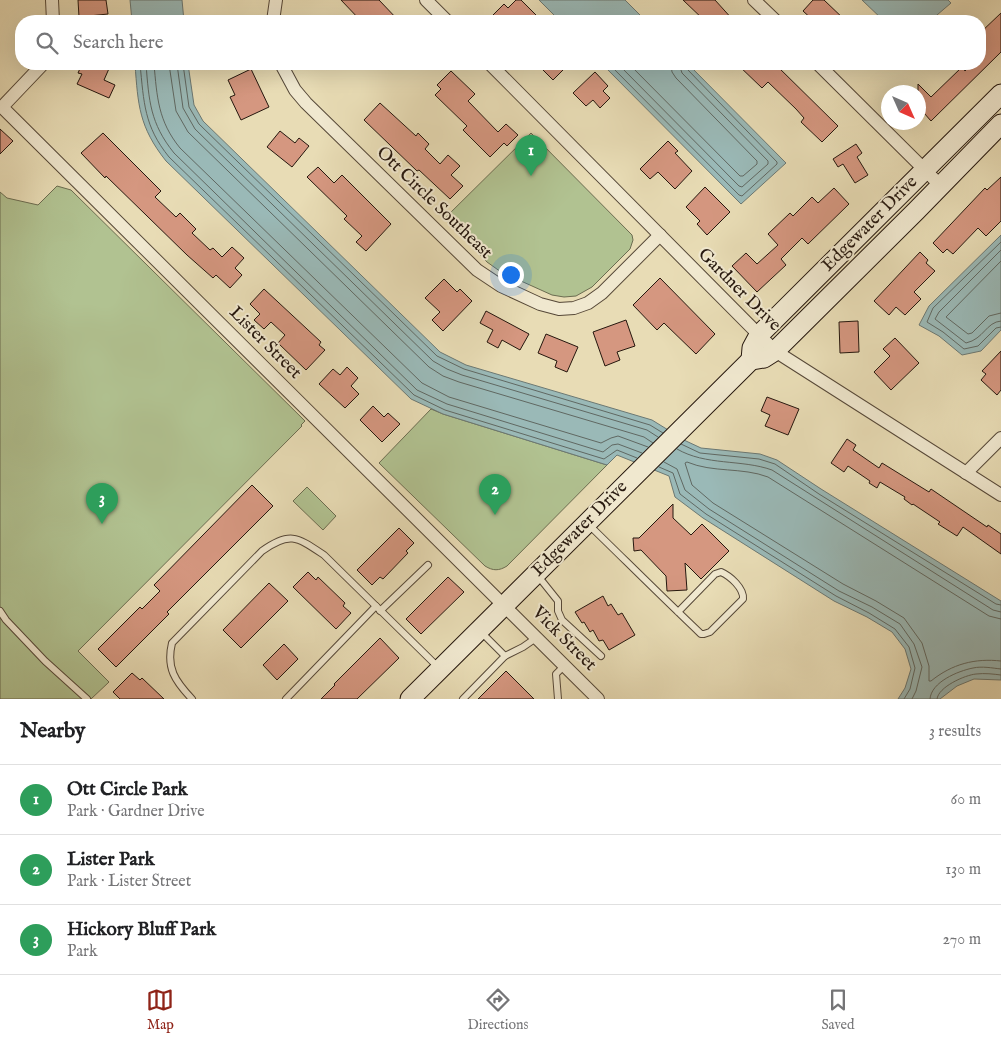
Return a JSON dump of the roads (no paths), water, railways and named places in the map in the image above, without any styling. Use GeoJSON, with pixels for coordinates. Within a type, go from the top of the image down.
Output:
{"type":"FeatureCollection","features":[{"type":"Feature","properties":{"kind":"street"},"geometry":{"type":"LineString","coordinates":[[52,0],[53,15]]}},
{"type":"Feature","properties":{"kind":"street"},"geometry":{"type":"LineString","coordinates":[[274,15],[276,0]]}},
{"type":"Feature","properties":{"kind":"street"},"geometry":{"type":"LineString","coordinates":[[426,0],[441,15]]}},
{"type":"Feature","properties":{"kind":"street"},"geometry":{"type":"LineString","coordinates":[[754,0],[770,15]]}},
{"type":"Feature","properties":{"kind":"street"},"geometry":{"type":"LineString","coordinates":[[1,106],[37,70]]}},
{"type":"Feature","properties":{"kind":"street","name":"Ott Circle Southeast"},"geometry":{"type":"LineString","coordinates":[[283,70],[290,83],[306,103],[477,270],[488,279],[540,304],[559,309],[574,308],[588,303],[602,293],[660,234]]}},
{"type":"Feature","properties":{"kind":"street","name":"Gardner Drive"},"geometry":{"type":"LineString","coordinates":[[496,70],[775,351],[1001,495]]}},
{"type":"Feature","properties":{"kind":"street"},"geometry":{"type":"LineString","coordinates":[[824,70],[940,185]]}},
{"type":"Feature","properties":{"kind":"street","name":"Edgewater Drive"},"geometry":{"type":"LineString","coordinates":[[751,360],[752,348],[759,335],[1001,94]]}},
{"type":"Feature","properties":{"kind":"street","name":"Lister Street"},"geometry":{"type":"LineString","coordinates":[[1,106],[504,604]]}},
{"type":"Feature","properties":{"kind":"street","name":"Edgewater Drive"},"geometry":{"type":"LineString","coordinates":[[415,697],[440,669],[638,470],[751,360],[764,358],[775,351],[1001,124]]}},
{"type":"Feature","properties":{"kind":"street"},"geometry":{"type":"LineString","coordinates":[[966,473],[1001,438]]}},
{"type":"Feature","properties":{"kind":"street","name":"Vick Street"},"geometry":{"type":"LineString","coordinates":[[504,604],[598,699]]}},
{"type":"Feature","properties":{"kind":"lane"},"geometry":{"type":"LineString","coordinates":[[586,522],[700,634],[710,632],[743,598],[742,590],[726,574],[721,572],[715,574],[678,612]]}},
{"type":"Feature","properties":{"kind":"lane"},"geometry":{"type":"LineString","coordinates":[[192,699],[172,673],[168,657],[172,643],[262,551],[278,540],[289,537],[308,544],[324,554],[440,669]]}},
{"type":"Feature","properties":{"kind":"lane"},"geometry":{"type":"LineString","coordinates":[[286,699],[378,609],[428,565]]}},
{"type":"Feature","properties":{"kind":"lane"},"geometry":{"type":"LineString","coordinates":[[535,573],[558,602],[558,611],[562,620],[601,656]]}},
{"type":"Feature","properties":{"kind":"lane"},"geometry":{"type":"LineString","coordinates":[[0,611],[6,620],[45,661],[87,699]]}},
{"type":"Feature","properties":{"kind":"lane"},"geometry":{"type":"LineString","coordinates":[[479,630],[505,656]]}},
{"type":"Feature","properties":{"kind":"lane"},"geometry":{"type":"LineString","coordinates":[[462,699],[505,656],[523,648],[537,637]]}},
{"type":"Feature","properties":{"kind":"lane"},"geometry":{"type":"LineString","coordinates":[[558,699],[556,674],[565,665]]}},
{"type":"Feature","properties":{"kind":"water"},"geometry":{"type":"Polygon","coordinates":[[[130,0],[182,0],[183,15],[131,15],[130,0]]]}},
{"type":"Feature","properties":{"kind":"water"},"geometry":{"type":"Polygon","coordinates":[[[539,0],[625,0],[640,15],[554,15],[539,0]]]}},
{"type":"Feature","properties":{"kind":"water"},"geometry":{"type":"Polygon","coordinates":[[[862,0],[948,0],[951,3],[937,15],[878,15],[862,0]]]}},
{"type":"Feature","properties":{"kind":"water"},"geometry":{"type":"Polygon","coordinates":[[[135,70],[189,70],[194,105],[203,121],[440,352],[466,365],[652,420],[701,448],[760,454],[777,460],[1001,601],[1001,680],[974,679],[957,686],[940,699],[898,699],[905,688],[911,669],[905,649],[892,632],[834,601],[703,518],[675,497],[669,476],[617,455],[607,465],[443,414],[411,399],[166,161],[157,149],[145,126],[137,92],[135,70]]]}},
{"type":"Feature","properties":{"kind":"water"},"geometry":{"type":"Polygon","coordinates":[[[608,70],[694,70],[786,163],[741,204],[608,70]]]}},
{"type":"Feature","properties":{"kind":"water"},"geometry":{"type":"Polygon","coordinates":[[[1001,235],[1001,330],[981,351],[962,355],[939,336],[919,325],[929,306],[1001,235]]]}},
{"type":"Feature","properties":{"kind":"place","name":"Ott Circle Park"},"geometry":{"type":"Point","coordinates":[531,176]}},
{"type":"Feature","properties":{"kind":"place","name":"Lister Park"},"geometry":{"type":"Point","coordinates":[495,515]}},
{"type":"Feature","properties":{"kind":"place","name":"Hickory Bluff Park"},"geometry":{"type":"Point","coordinates":[102,524]}}]}
